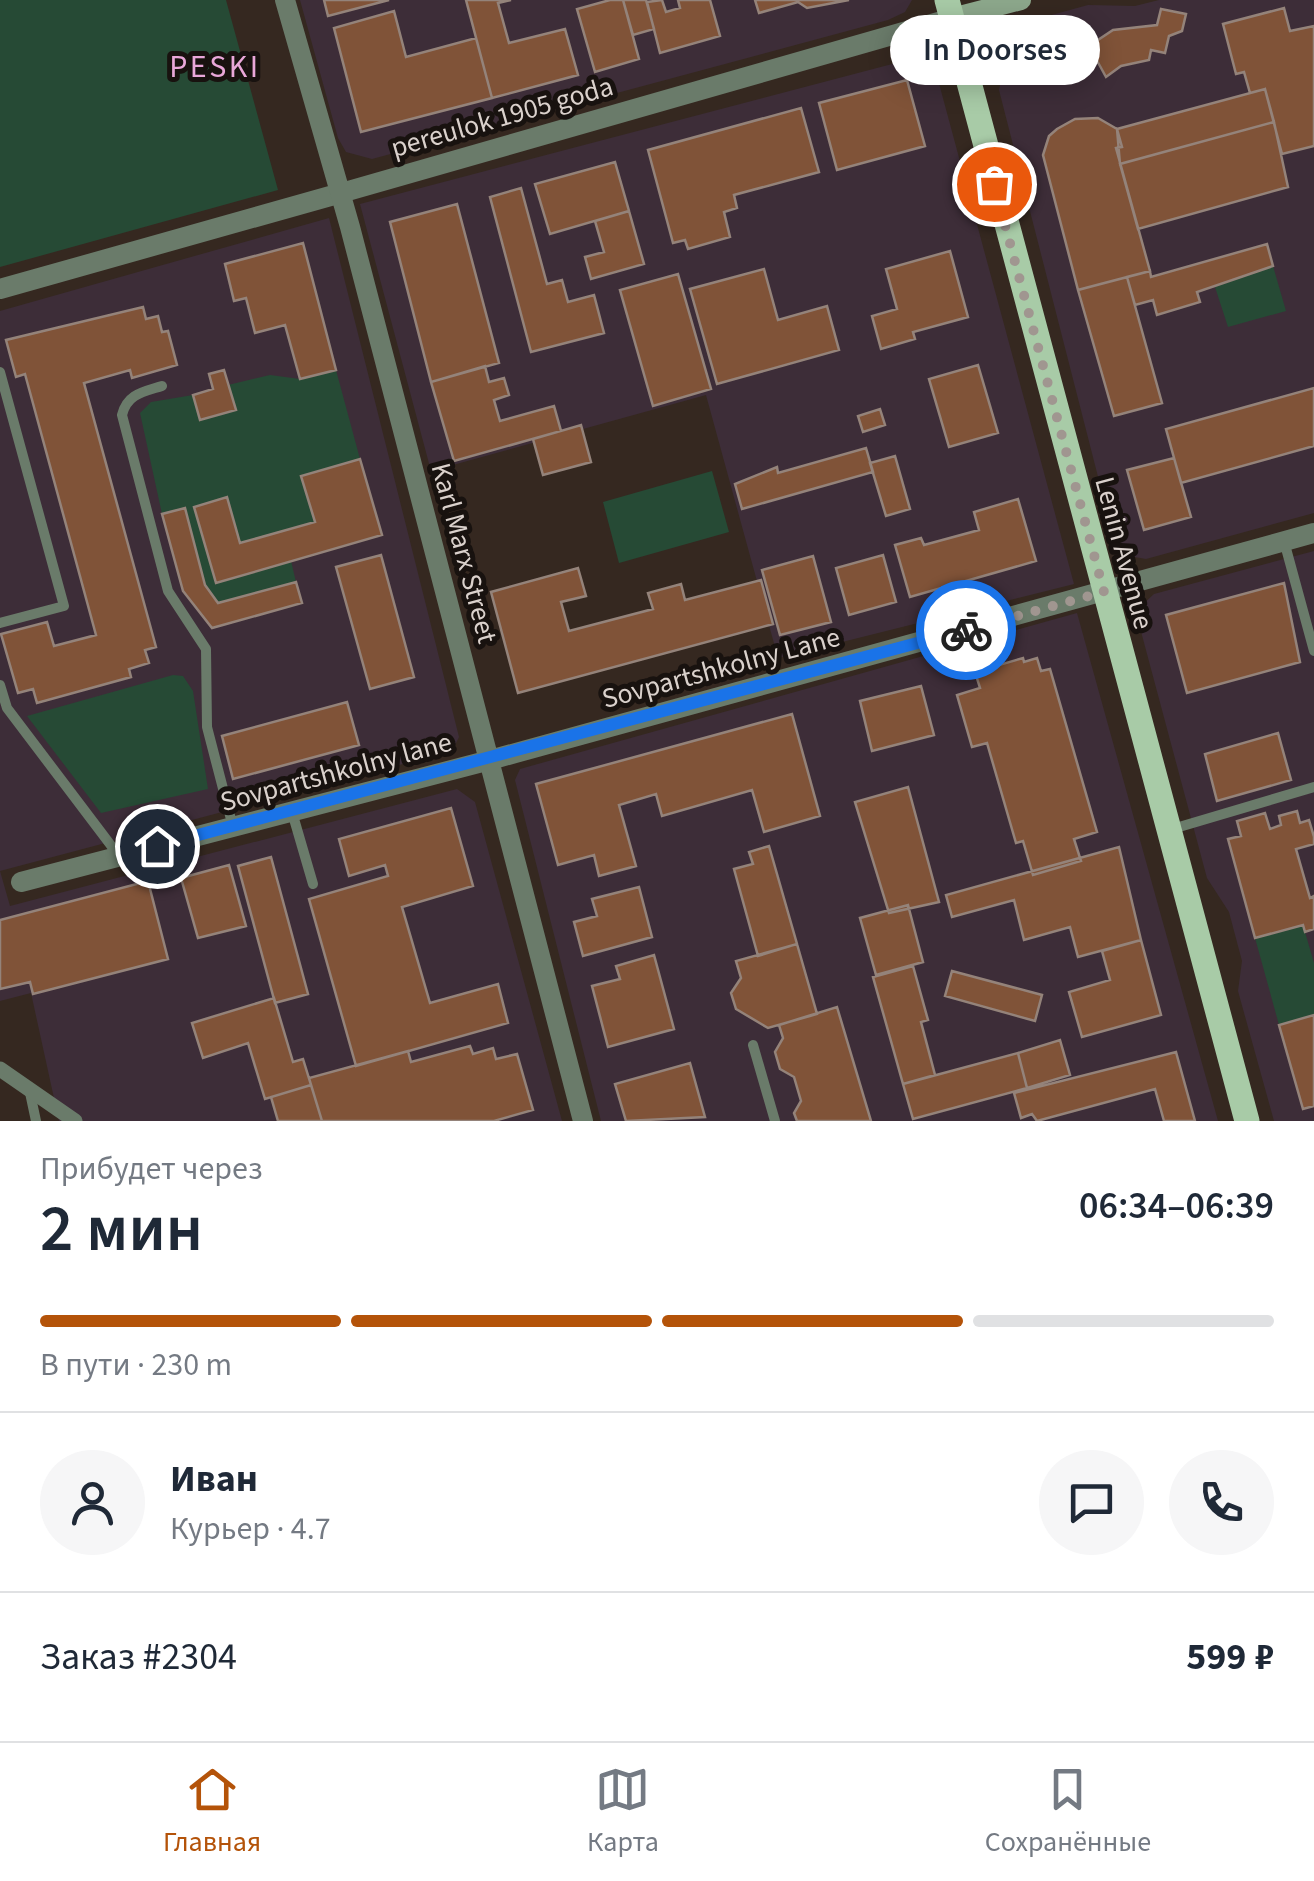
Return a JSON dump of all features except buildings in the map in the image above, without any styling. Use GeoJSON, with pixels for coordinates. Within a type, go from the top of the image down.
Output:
{"type":"FeatureCollection","features":[{"type":"Feature","properties":{"kind":"main road","name":"pereulok 1905 goda"},"geometry":{"type":"LineString","coordinates":[[950,9],[1020,0]]}},
{"type":"Feature","properties":{"kind":"main road","name":"Lenin Avenue"},"geometry":{"type":"LineString","coordinates":[[950,9],[1247,1121]]}},
{"type":"Feature","properties":{"kind":"street","name":"Karl Marx Street"},"geometry":{"type":"LineString","coordinates":[[284,0],[340,193],[584,1121]]}},
{"type":"Feature","properties":{"kind":"street","name":"pereulok 1905 goda"},"geometry":{"type":"LineString","coordinates":[[0,288],[340,193],[950,9]]}},
{"type":"Feature","properties":{"kind":"street","name":"Sovpartshkolny Lane"},"geometry":{"type":"LineString","coordinates":[[490,760],[1314,533]]}},
{"type":"Feature","properties":{"kind":"street","name":"Sovpartshkolny lane"},"geometry":{"type":"LineString","coordinates":[[21,882],[490,760]]}},
{"type":"Feature","properties":{"kind":"street"},"geometry":{"type":"LineString","coordinates":[[0,1069],[75,1121]]}},
{"type":"Feature","properties":{"kind":"lane"},"geometry":{"type":"LineString","coordinates":[[0,372],[64,606],[0,623]]}},
{"type":"Feature","properties":{"kind":"lane"},"geometry":{"type":"LineString","coordinates":[[162,386],[136,394],[125,403],[122,415],[168,591],[206,649],[207,727],[233,827]]}},
{"type":"Feature","properties":{"kind":"lane"},"geometry":{"type":"LineString","coordinates":[[1284,541],[1314,651]]}},
{"type":"Feature","properties":{"kind":"lane"},"geometry":{"type":"LineString","coordinates":[[0,685],[7,708],[120,856]]}},
{"type":"Feature","properties":{"kind":"lane"},"geometry":{"type":"LineString","coordinates":[[1168,830],[1314,787]]}},
{"type":"Feature","properties":{"kind":"lane"},"geometry":{"type":"LineString","coordinates":[[292,812],[312,884]]}},
{"type":"Feature","properties":{"kind":"lane"},"geometry":{"type":"LineString","coordinates":[[753,1045],[775,1121]]}},
{"type":"Feature","properties":{"kind":"lane"},"geometry":{"type":"LineString","coordinates":[[29,1088],[36,1121]]}},
{"type":"Feature","properties":{"kind":"shaded area"},"geometry":{"type":"Polygon","coordinates":[[[300,0],[912,0],[905,12],[888,20],[372,159],[346,152],[338,138],[300,0]]]}},
{"type":"Feature","properties":{"kind":"shaded area"},"geometry":{"type":"Polygon","coordinates":[[[1159,0],[1314,0],[1314,513],[1146,559],[1129,556],[1115,543],[999,90],[1003,71],[1021,37],[1048,16],[1088,5],[1135,6],[1159,0]]]}},
{"type":"Feature","properties":{"kind":"shaded area"},"geometry":{"type":"Polygon","coordinates":[[[915,58],[928,62],[937,76],[1074,584],[778,658],[706,395],[431,471],[360,204],[915,58]]]}},
{"type":"Feature","properties":{"kind":"shaded area"},"geometry":{"type":"Polygon","coordinates":[[[329,218],[459,737],[452,751],[0,871],[0,311],[329,218]]]}},
{"type":"Feature","properties":{"kind":"shaded area"},"geometry":{"type":"Polygon","coordinates":[[[1314,551],[1314,1121],[1274,1121],[1238,991],[1242,961],[1229,912],[1207,878],[1139,624],[1141,606],[1154,594],[1314,551]]]}},
{"type":"Feature","properties":{"kind":"shaded area"},"geometry":{"type":"Polygon","coordinates":[[[1077,613],[1218,1121],[601,1121],[515,780],[520,769],[1077,613]]]}},
{"type":"Feature","properties":{"kind":"shaded area"},"geometry":{"type":"Polygon","coordinates":[[[457,789],[475,802],[562,1121],[59,1121],[31,993],[0,1001],[0,871],[10,906],[457,789]]]}},
{"type":"Feature","properties":{"kind":"green space"},"geometry":{"type":"Polygon","coordinates":[[[0,0],[226,0],[278,190],[0,267],[0,0]]]}},
{"type":"Feature","properties":{"kind":"green space"},"geometry":{"type":"Polygon","coordinates":[[[1273,266],[1286,311],[1228,327],[1215,287],[1273,266]]]}},
{"type":"Feature","properties":{"kind":"green space"},"geometry":{"type":"Polygon","coordinates":[[[336,370],[360,459],[302,476],[315,522],[240,543],[216,582],[291,561],[296,582],[218,603],[205,585],[185,509],[162,514],[140,413],[151,402],[193,395],[200,420],[228,385],[270,375],[300,379],[336,370]]]}},
{"type":"Feature","properties":{"kind":"green space"},"geometry":{"type":"Polygon","coordinates":[[[712,471],[729,532],[619,563],[603,502],[712,471]]]}},
{"type":"Feature","properties":{"kind":"green space"},"geometry":{"type":"Polygon","coordinates":[[[173,675],[183,676],[193,691],[208,789],[101,813],[27,716],[173,675]]]}},
{"type":"Feature","properties":{"kind":"green space"},"geometry":{"type":"Polygon","coordinates":[[[1303,925],[1314,963],[1314,1015],[1279,1025],[1255,938],[1303,925]]]}},
{"type":"Feature","properties":{"kind":"way so far"},"geometry":{"type":"LineString","coordinates":[[966,630],[1104,592],[994,184]]}},
{"type":"Feature","properties":{"kind":"place","name":"In Doorses"},"geometry":{"type":"Point","coordinates":[994,184]}},
{"type":"Feature","properties":{"kind":"district","name":"PESKI"},"geometry":{"type":"Point","coordinates":[215,67]}},
{"type":"Feature","properties":{"kind":"route"},"geometry":{"type":"LineString","coordinates":[[157,846],[966,630]]}}]}
